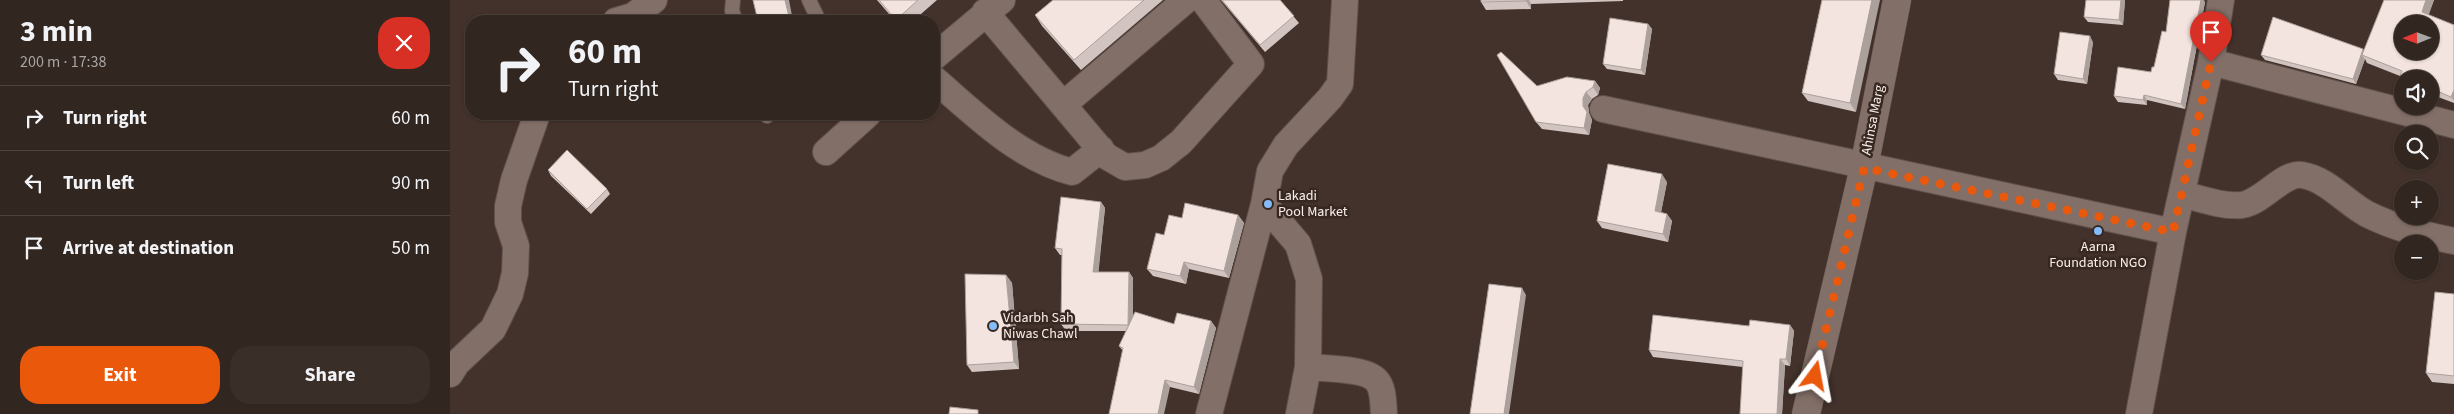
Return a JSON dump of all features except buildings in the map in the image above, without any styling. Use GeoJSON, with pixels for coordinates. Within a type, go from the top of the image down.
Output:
{"type":"FeatureCollection","features":[{"type":"Feature","properties":{"kind":"street"},"geometry":{"type":"LineString","coordinates":[[634,15],[654,0]]}},
{"type":"Feature","properties":{"kind":"street"},"geometry":{"type":"LineString","coordinates":[[1064,104],[1186,0]]}},
{"type":"Feature","properties":{"kind":"street"},"geometry":{"type":"LineString","coordinates":[[940,52],[994,6],[1064,104],[1106,156],[1125,166],[1145,166],[1161,158],[1181,142],[1251,64],[1203,0]]}},
{"type":"Feature","properties":{"kind":"street"},"geometry":{"type":"LineString","coordinates":[[1209,414],[1264,204],[1270,170],[1286,145],[1330,98],[1340,84],[1345,0]]}},
{"type":"Feature","properties":{"kind":"street","name":"Ahinsa Marg"},"geometry":{"type":"LineString","coordinates":[[1806,414],[1864,168],[1897,0]]}},
{"type":"Feature","properties":{"kind":"street"},"geometry":{"type":"LineString","coordinates":[[2139,414],[2173,232],[2211,62],[2221,0]]}},
{"type":"Feature","properties":{"kind":"street"},"geometry":{"type":"LineString","coordinates":[[2211,62],[2454,126]]}},
{"type":"Feature","properties":{"kind":"street"},"geometry":{"type":"LineString","coordinates":[[940,84],[1001,136],[1056,168],[1072,172],[1101,150]]}},
{"type":"Feature","properties":{"kind":"street"},"geometry":{"type":"LineString","coordinates":[[1602,109],[1864,168],[2173,232]]}},
{"type":"Feature","properties":{"kind":"street"},"geometry":{"type":"LineString","coordinates":[[450,374],[457,363],[493,329],[510,294],[515,272],[516,246],[508,222],[508,206],[514,180],[535,120]]}},
{"type":"Feature","properties":{"kind":"street"},"geometry":{"type":"LineString","coordinates":[[826,152],[860,120]]}},
{"type":"Feature","properties":{"kind":"street"},"geometry":{"type":"LineString","coordinates":[[2182,194],[2229,205],[2243,205],[2265,195],[2286,179],[2299,174],[2312,177],[2366,213],[2412,233],[2454,241]]}},
{"type":"Feature","properties":{"kind":"street"},"geometry":{"type":"LineString","coordinates":[[1264,204],[1298,244],[1308,280],[1308,367],[1299,414]]}},
{"type":"Feature","properties":{"kind":"street"},"geometry":{"type":"LineString","coordinates":[[1308,367],[1354,372],[1370,376],[1377,381],[1382,393],[1384,414]]}},
{"type":"Feature","properties":{"kind":"lane"},"geometry":{"type":"LineString","coordinates":[[733,0],[734,15]]}},
{"type":"Feature","properties":{"kind":"lane"},"geometry":{"type":"LineString","coordinates":[[810,0],[816,15]]}},
{"type":"Feature","properties":{"kind":"place","name":"Lakadi Pool Market"},"geometry":{"type":"Point","coordinates":[1268,204]}},
{"type":"Feature","properties":{"kind":"place","name":"Aarna Foundation NGO"},"geometry":{"type":"Point","coordinates":[2098,231]}},
{"type":"Feature","properties":{"kind":"place","name":"Vidarbh Sah Niwas Chawl"},"geometry":{"type":"Point","coordinates":[993,326]}},
{"type":"Feature","properties":{"kind":"route"},"geometry":{"type":"LineString","coordinates":[[1815,376],[1864,168],[2173,232],[2211,62]]}}]}
